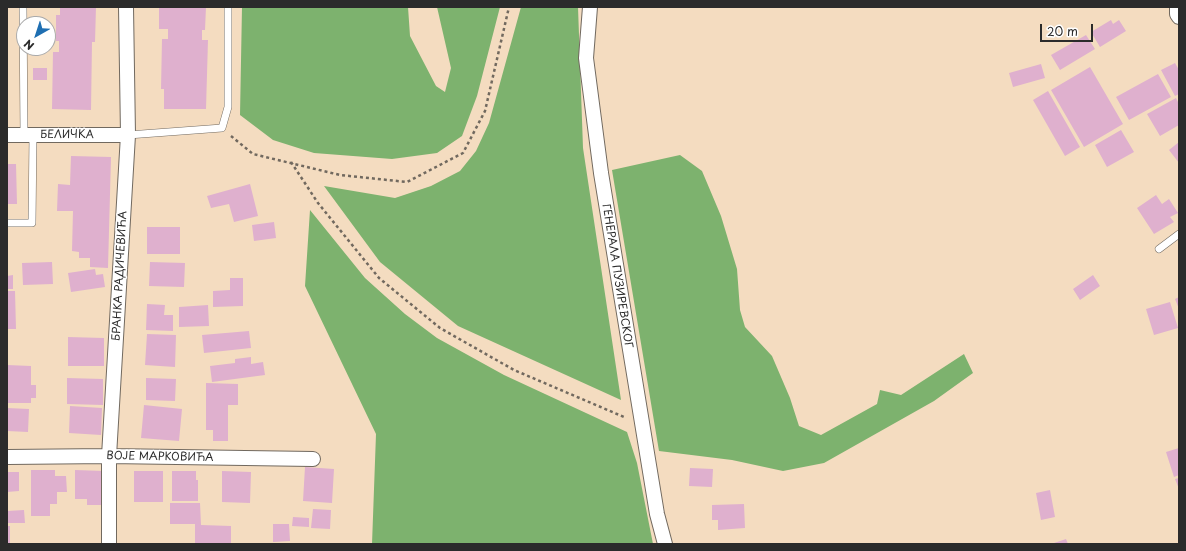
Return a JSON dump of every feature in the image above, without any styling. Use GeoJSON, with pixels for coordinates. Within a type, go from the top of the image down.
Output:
{"type":"FeatureCollection","features":[{"type":"Feature","properties":{"kind":"street","name":"БРАНКА РАДИЧЕВИЋА"},"geometry":{"type":"LineString","coordinates":[[109,544],[109,456],[128,135],[126,7]]}},
{"type":"Feature","properties":{"kind":"street","name":"ГЕНЕРАЛА ПУЗИРЕВСКОГ"},"geometry":{"type":"LineString","coordinates":[[590,7],[586,58],[600,174],[641,424],[657,514],[665,544]]}},
{"type":"Feature","properties":{"kind":"street"},"geometry":{"type":"LineString","coordinates":[[1177,7],[1177,14],[1179,17]]}},
{"type":"Feature","properties":{"kind":"street","name":"БЕЛИЧКА"},"geometry":{"type":"LineString","coordinates":[[7,135],[128,135]]}},
{"type":"Feature","properties":{"kind":"street","name":"ВОЈЕ МАРКОВИЋА"},"geometry":{"type":"LineString","coordinates":[[7,457],[109,456],[313,459]]}},
{"type":"Feature","properties":{"kind":"lane"},"geometry":{"type":"LineString","coordinates":[[7,223],[32,223],[23,7]]}},
{"type":"Feature","properties":{"kind":"lane"},"geometry":{"type":"LineString","coordinates":[[128,135],[222,128],[228,107],[228,7]]}},
{"type":"Feature","properties":{"kind":"lane"},"geometry":{"type":"LineString","coordinates":[[1159,249],[1179,234]]}},
{"type":"Feature","properties":{"kind":"path"},"geometry":{"type":"LineString","coordinates":[[222,128],[253,154],[340,175],[407,182],[463,154],[485,111],[509,7]]}},
{"type":"Feature","properties":{"kind":"path"},"geometry":{"type":"LineString","coordinates":[[291,162],[318,203],[379,278],[440,328],[514,370],[641,424]]}},
{"type":"Feature","properties":{"kind":"green space"},"geometry":{"type":"Polygon","coordinates":[[[242,7],[408,7],[410,36],[436,86],[445,92],[451,68],[437,7],[500,7],[477,96],[462,136],[437,153],[392,159],[314,153],[273,140],[240,115],[242,7]]]}},
{"type":"Feature","properties":{"kind":"green space"},"geometry":{"type":"Polygon","coordinates":[[[521,7],[578,7],[583,148],[621,400],[458,326],[380,262],[324,186],[395,198],[431,186],[460,171],[476,151],[489,123],[521,7]]]}},
{"type":"Feature","properties":{"kind":"green space"},"geometry":{"type":"Polygon","coordinates":[[[680,155],[702,171],[721,216],[737,269],[740,310],[745,327],[772,356],[790,398],[799,426],[821,435],[877,404],[880,390],[901,395],[964,354],[973,373],[934,401],[824,463],[783,471],[732,460],[659,451],[612,170],[680,155]]]}},
{"type":"Feature","properties":{"kind":"green space"},"geometry":{"type":"Polygon","coordinates":[[[310,210],[365,278],[405,314],[437,338],[504,375],[627,432],[637,463],[653,544],[372,544],[376,434],[305,286],[310,210]]]}},
{"type":"Feature","properties":{"kind":"building"},"geometry":{"type":"Polygon","coordinates":[[[60,7],[96,7],[95,42],[92,42],[91,110],[52,109],[53,56],[56,56],[56,52],[59,52],[59,41],[56,41],[56,15],[60,15],[60,7]]]}},
{"type":"Feature","properties":{"kind":"building"},"geometry":{"type":"Polygon","coordinates":[[[159,7],[206,7],[205,30],[202,30],[202,40],[208,40],[206,109],[164,109],[164,89],[161,89],[162,39],[168,39],[168,29],[159,29],[159,7]]]}},
{"type":"Feature","properties":{"kind":"building"},"geometry":{"type":"Polygon","coordinates":[[[1111,20],[1113,24],[1119,20],[1126,31],[1100,47],[1091,32],[1111,20]]]}},
{"type":"Feature","properties":{"kind":"building"},"geometry":{"type":"Polygon","coordinates":[[[1086,35],[1095,49],[1060,70],[1051,55],[1086,35]]]}},
{"type":"Feature","properties":{"kind":"building"},"geometry":{"type":"Polygon","coordinates":[[[1175,63],[1179,70],[1179,94],[1175,96],[1161,70],[1175,63]]]}},
{"type":"Feature","properties":{"kind":"building"},"geometry":{"type":"Polygon","coordinates":[[[1041,64],[1045,78],[1013,87],[1009,73],[1041,64]]]}},
{"type":"Feature","properties":{"kind":"building"},"geometry":{"type":"Polygon","coordinates":[[[1090,67],[1123,124],[1084,147],[1051,90],[1090,67]]]}},
{"type":"Feature","properties":{"kind":"building"},"geometry":{"type":"Polygon","coordinates":[[[33,68],[47,68],[47,80],[33,80],[33,68]]]}},
{"type":"Feature","properties":{"kind":"building"},"geometry":{"type":"Polygon","coordinates":[[[1158,74],[1171,97],[1129,120],[1116,97],[1158,74]]]}},
{"type":"Feature","properties":{"kind":"building"},"geometry":{"type":"Polygon","coordinates":[[[1048,91],[1080,147],[1065,156],[1033,100],[1048,91]]]}},
{"type":"Feature","properties":{"kind":"building"},"geometry":{"type":"Polygon","coordinates":[[[1176,98],[1179,104],[1179,125],[1160,136],[1147,114],[1176,98]]]}},
{"type":"Feature","properties":{"kind":"building"},"geometry":{"type":"Polygon","coordinates":[[[1121,130],[1134,152],[1107,167],[1095,145],[1121,130]]]}},
{"type":"Feature","properties":{"kind":"building"},"geometry":{"type":"Polygon","coordinates":[[[1179,142],[1179,163],[1169,150],[1179,142]]]}},
{"type":"Feature","properties":{"kind":"building"},"geometry":{"type":"Polygon","coordinates":[[[71,156],[111,157],[108,268],[90,267],[90,258],[79,258],[79,252],[72,251],[73,211],[57,211],[58,184],[70,185],[71,156]]]}},
{"type":"Feature","properties":{"kind":"building"},"geometry":{"type":"Polygon","coordinates":[[[7,164],[16,164],[17,204],[7,204],[7,164]]]}},
{"type":"Feature","properties":{"kind":"building"},"geometry":{"type":"Polygon","coordinates":[[[250,184],[258,216],[234,222],[229,204],[211,208],[207,196],[250,184]]]}},
{"type":"Feature","properties":{"kind":"building"},"geometry":{"type":"Polygon","coordinates":[[[1156,195],[1162,204],[1169,199],[1178,213],[1170,217],[1174,222],[1154,234],[1137,208],[1156,195]]]}},
{"type":"Feature","properties":{"kind":"building"},"geometry":{"type":"Polygon","coordinates":[[[274,222],[276,238],[254,241],[252,225],[274,222]]]}},
{"type":"Feature","properties":{"kind":"building"},"geometry":{"type":"Polygon","coordinates":[[[147,227],[180,227],[180,254],[147,254],[147,227]]]}},
{"type":"Feature","properties":{"kind":"building"},"geometry":{"type":"Polygon","coordinates":[[[52,262],[53,284],[23,285],[22,263],[52,262]]]}},
{"type":"Feature","properties":{"kind":"building"},"geometry":{"type":"Polygon","coordinates":[[[150,262],[185,263],[184,287],[149,286],[150,262]]]}},
{"type":"Feature","properties":{"kind":"building"},"geometry":{"type":"Polygon","coordinates":[[[95,269],[96,275],[103,274],[105,287],[71,292],[68,273],[95,269]]]}},
{"type":"Feature","properties":{"kind":"building"},"geometry":{"type":"Polygon","coordinates":[[[13,275],[13,289],[7,289],[7,276],[13,275]]]}},
{"type":"Feature","properties":{"kind":"building"},"geometry":{"type":"Polygon","coordinates":[[[1093,275],[1100,286],[1080,300],[1073,289],[1093,275]]]}},
{"type":"Feature","properties":{"kind":"building"},"geometry":{"type":"Polygon","coordinates":[[[230,278],[243,278],[243,306],[213,307],[213,291],[230,290],[230,278]]]}},
{"type":"Feature","properties":{"kind":"building"},"geometry":{"type":"Polygon","coordinates":[[[7,291],[15,291],[16,329],[7,329],[7,291]]]}},
{"type":"Feature","properties":{"kind":"building"},"geometry":{"type":"Polygon","coordinates":[[[1179,297],[1179,309],[1175,299],[1179,297]]]}},
{"type":"Feature","properties":{"kind":"building"},"geometry":{"type":"Polygon","coordinates":[[[1170,302],[1178,328],[1154,335],[1146,309],[1170,302]]]}},
{"type":"Feature","properties":{"kind":"building"},"geometry":{"type":"Polygon","coordinates":[[[147,304],[165,305],[164,315],[173,315],[173,331],[146,330],[147,304]]]}},
{"type":"Feature","properties":{"kind":"building"},"geometry":{"type":"Polygon","coordinates":[[[208,305],[209,326],[179,327],[179,307],[208,305]]]}},
{"type":"Feature","properties":{"kind":"building"},"geometry":{"type":"Polygon","coordinates":[[[249,331],[251,348],[204,353],[202,335],[249,331]]]}},
{"type":"Feature","properties":{"kind":"building"},"geometry":{"type":"Polygon","coordinates":[[[147,334],[176,335],[175,367],[145,365],[147,334]]]}},
{"type":"Feature","properties":{"kind":"building"},"geometry":{"type":"Polygon","coordinates":[[[68,337],[104,338],[104,366],[68,366],[68,337]]]}},
{"type":"Feature","properties":{"kind":"building"},"geometry":{"type":"Polygon","coordinates":[[[251,357],[251,364],[263,362],[265,375],[212,382],[210,366],[235,363],[235,359],[251,357]]]}},
{"type":"Feature","properties":{"kind":"building"},"geometry":{"type":"Polygon","coordinates":[[[7,365],[31,366],[31,385],[36,385],[36,398],[31,398],[31,403],[7,403],[7,365]]]}},
{"type":"Feature","properties":{"kind":"building"},"geometry":{"type":"Polygon","coordinates":[[[67,378],[103,379],[103,405],[67,404],[67,378]]]}},
{"type":"Feature","properties":{"kind":"building"},"geometry":{"type":"Polygon","coordinates":[[[146,378],[176,379],[175,401],[146,400],[146,378]]]}},
{"type":"Feature","properties":{"kind":"building"},"geometry":{"type":"Polygon","coordinates":[[[206,383],[238,384],[238,405],[228,405],[228,441],[213,441],[213,430],[206,430],[206,383]]]}},
{"type":"Feature","properties":{"kind":"building"},"geometry":{"type":"Polygon","coordinates":[[[144,405],[182,409],[179,441],[141,438],[144,405]]]}},
{"type":"Feature","properties":{"kind":"building"},"geometry":{"type":"Polygon","coordinates":[[[70,406],[102,408],[101,435],[69,433],[70,406]]]}},
{"type":"Feature","properties":{"kind":"building"},"geometry":{"type":"Polygon","coordinates":[[[7,408],[29,409],[28,432],[7,431],[7,408]]]}},
{"type":"Feature","properties":{"kind":"building"},"geometry":{"type":"Polygon","coordinates":[[[1179,448],[1179,475],[1174,477],[1166,452],[1179,448]]]}},
{"type":"Feature","properties":{"kind":"building"},"geometry":{"type":"Polygon","coordinates":[[[305,467],[334,469],[332,503],[303,501],[305,467]]]}},
{"type":"Feature","properties":{"kind":"building"},"geometry":{"type":"Polygon","coordinates":[[[690,468],[713,469],[712,487],[689,486],[690,468]]]}},
{"type":"Feature","properties":{"kind":"building"},"geometry":{"type":"Polygon","coordinates":[[[31,470],[55,470],[55,476],[66,476],[67,492],[57,492],[57,504],[50,504],[50,516],[31,516],[31,470]]]}},
{"type":"Feature","properties":{"kind":"building"},"geometry":{"type":"Polygon","coordinates":[[[75,470],[104,471],[104,505],[87,505],[87,499],[75,499],[75,470]]]}},
{"type":"Feature","properties":{"kind":"building"},"geometry":{"type":"Polygon","coordinates":[[[134,471],[163,471],[163,502],[134,502],[134,471]]]}},
{"type":"Feature","properties":{"kind":"building"},"geometry":{"type":"Polygon","coordinates":[[[172,471],[196,471],[196,480],[198,480],[198,501],[172,501],[172,471]]]}},
{"type":"Feature","properties":{"kind":"building"},"geometry":{"type":"Polygon","coordinates":[[[222,471],[251,472],[250,503],[222,502],[222,471]]]}},
{"type":"Feature","properties":{"kind":"building"},"geometry":{"type":"Polygon","coordinates":[[[7,472],[19,472],[19,491],[7,492],[7,472]]]}},
{"type":"Feature","properties":{"kind":"building"},"geometry":{"type":"Polygon","coordinates":[[[1179,478],[1179,489],[1175,479],[1179,478]]]}},
{"type":"Feature","properties":{"kind":"building"},"geometry":{"type":"Polygon","coordinates":[[[1050,490],[1055,517],[1041,520],[1036,493],[1050,490]]]}},
{"type":"Feature","properties":{"kind":"building"},"geometry":{"type":"Polygon","coordinates":[[[170,503],[200,503],[201,525],[231,526],[231,544],[195,544],[195,524],[170,524],[170,503]]]}},
{"type":"Feature","properties":{"kind":"building"},"geometry":{"type":"Polygon","coordinates":[[[744,504],[745,528],[718,530],[718,520],[712,520],[712,505],[744,504]]]}},
{"type":"Feature","properties":{"kind":"building"},"geometry":{"type":"Polygon","coordinates":[[[313,509],[331,510],[330,529],[311,528],[313,509]]]}},
{"type":"Feature","properties":{"kind":"building"},"geometry":{"type":"Polygon","coordinates":[[[24,510],[25,523],[7,523],[7,511],[24,510]]]}},
{"type":"Feature","properties":{"kind":"building"},"geometry":{"type":"Polygon","coordinates":[[[293,517],[309,518],[309,527],[292,526],[293,517]]]}},
{"type":"Feature","properties":{"kind":"building"},"geometry":{"type":"Polygon","coordinates":[[[273,524],[289,524],[290,541],[273,542],[273,524]]]}},
{"type":"Feature","properties":{"kind":"building"},"geometry":{"type":"Polygon","coordinates":[[[7,526],[10,526],[10,544],[7,544],[7,526]]]}},
{"type":"Feature","properties":{"kind":"building"},"geometry":{"type":"Polygon","coordinates":[[[1066,539],[1068,544],[1051,544],[1066,539]]]}}]}
